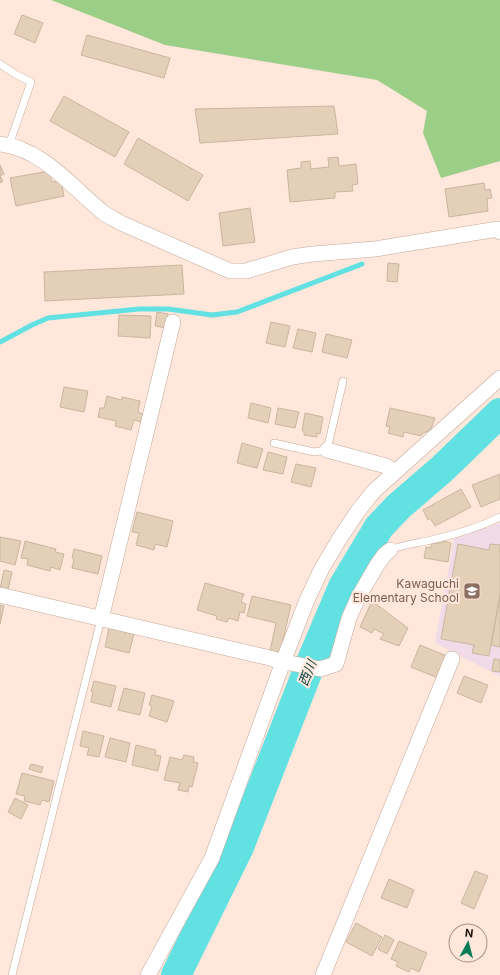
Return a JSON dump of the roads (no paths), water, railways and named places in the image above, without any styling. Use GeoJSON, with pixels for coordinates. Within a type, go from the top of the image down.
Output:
{"type":"FeatureCollection","features":[{"type":"Feature","properties":{"kind":"street"},"geometry":{"type":"LineString","coordinates":[[5,144],[27,151],[44,162],[64,177],[105,214],[121,224],[230,271],[246,271],[292,257],[375,249],[498,229],[500,232]]}},
{"type":"Feature","properties":{"kind":"street"},"geometry":{"type":"LineString","coordinates":[[101,619],[172,322]]}},
{"type":"Feature","properties":{"kind":"street"},"geometry":{"type":"LineString","coordinates":[[148,975],[212,858],[286,663],[307,600],[322,568],[358,511],[374,492],[500,378]]}},
{"type":"Feature","properties":{"kind":"street"},"geometry":{"type":"LineString","coordinates":[[327,450],[386,466],[395,472]]}},
{"type":"Feature","properties":{"kind":"street"},"geometry":{"type":"LineString","coordinates":[[0,595],[286,663],[320,669],[336,664],[349,618],[359,596],[377,565],[390,550]]}},
{"type":"Feature","properties":{"kind":"street"},"geometry":{"type":"LineString","coordinates":[[323,975],[452,659]]}},
{"type":"Feature","properties":{"kind":"lane"},"geometry":{"type":"LineString","coordinates":[[0,64],[31,82],[5,144]]}},
{"type":"Feature","properties":{"kind":"lane"},"geometry":{"type":"LineString","coordinates":[[274,443],[314,452],[327,450],[344,380]]}},
{"type":"Feature","properties":{"kind":"lane"},"geometry":{"type":"LineString","coordinates":[[390,550],[436,539],[500,518]]}},
{"type":"Feature","properties":{"kind":"lane"},"geometry":{"type":"LineString","coordinates":[[12,975],[101,619]]}},
{"type":"Feature","properties":{"kind":"waterway"},"geometry":{"type":"LineString","coordinates":[[0,342],[48,318],[139,309],[168,309],[212,315],[237,312],[362,264]]}},
{"type":"Feature","properties":{"kind":"waterway","name":"西川"},"geometry":{"type":"LineString","coordinates":[[176,975],[239,847],[312,660],[343,587],[379,527],[399,506],[442,469],[500,413]]}},
{"type":"Feature","properties":{"kind":"place","name":"Kawaguchi Elementary School"},"geometry":{"type":"Point","coordinates":[472,591]}}]}
